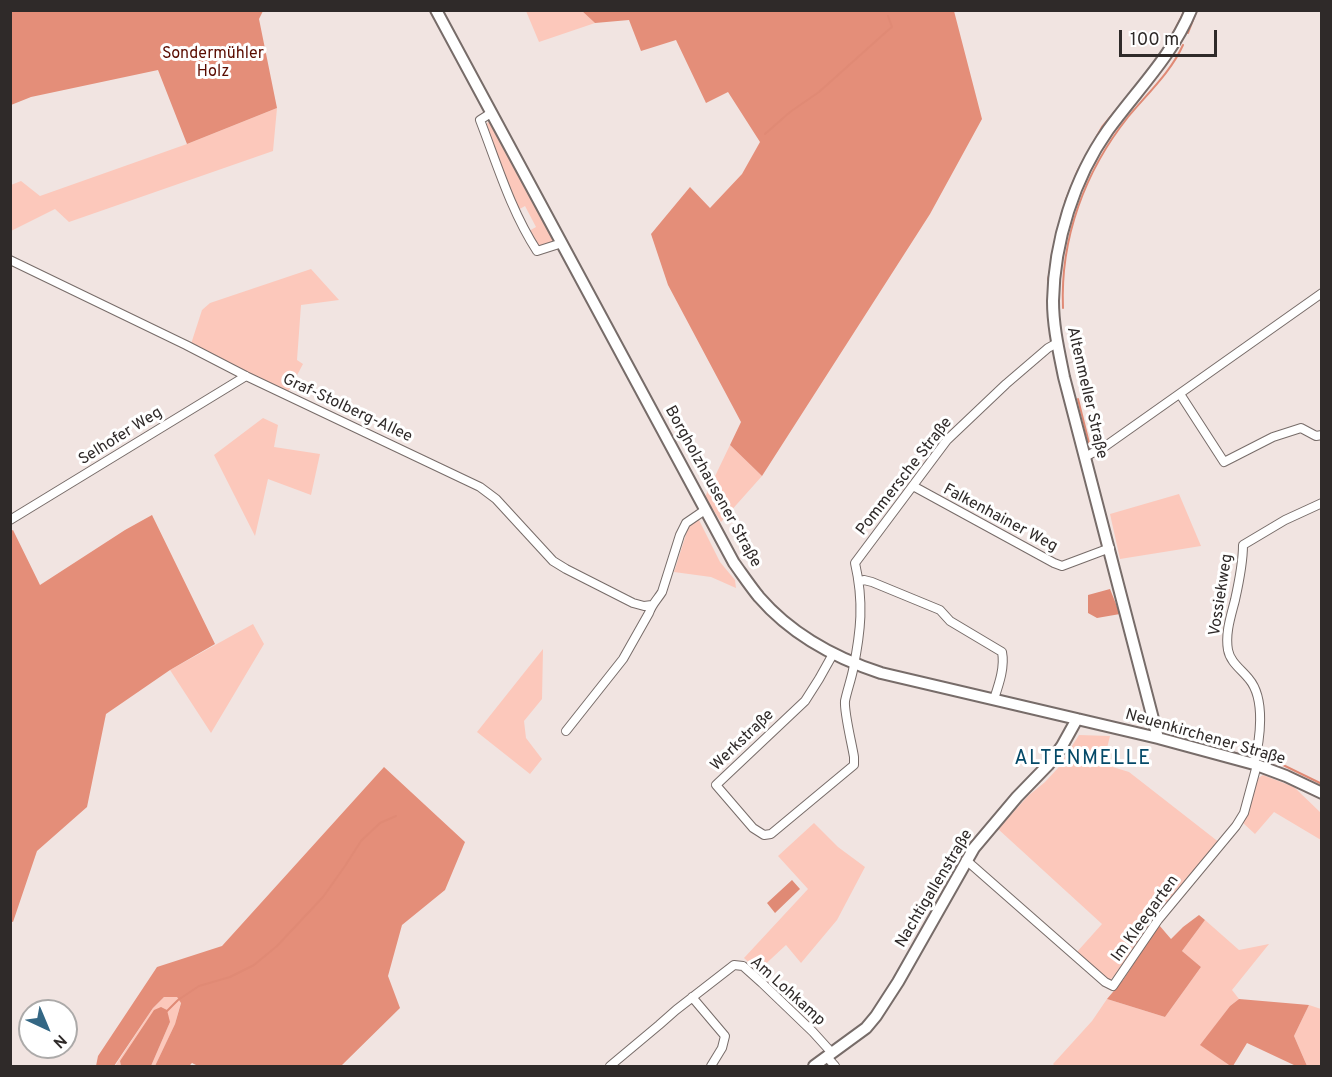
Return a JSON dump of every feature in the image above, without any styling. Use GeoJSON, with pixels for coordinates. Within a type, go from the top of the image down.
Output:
{"type":"FeatureCollection","features":[{"type":"Feature","properties":{"kind":"main road","name":"Borgholzhausener Straße"},"geometry":{"type":"LineString","coordinates":[[436,10],[705,510],[734,562],[759,597],[784,622],[809,640],[854,664],[881,673],[1077,719]]}},
{"type":"Feature","properties":{"kind":"main road","name":"Altenmeller Straße"},"geometry":{"type":"LineString","coordinates":[[1158,738],[1057,343],[1053,301],[1055,270],[1062,232],[1082,175],[1108,130],[1172,48],[1191,10]]}},
{"type":"Feature","properties":{"kind":"main road","name":"Neuenkirchener Straße"},"geometry":{"type":"LineString","coordinates":[[1077,719],[1255,764],[1322,793]]}},
{"type":"Feature","properties":{"kind":"main road","name":"Nachtigallenstraße"},"geometry":{"type":"LineString","coordinates":[[814,1066],[866,1028],[884,1005],[974,848],[1062,747],[1077,719]]}},
{"type":"Feature","properties":{"kind":"street"},"geometry":{"type":"LineString","coordinates":[[491,113],[480,120],[513,206],[530,239],[537,251],[562,243]]}},
{"type":"Feature","properties":{"kind":"street","name":"Graf-Stolberg-Allee"},"geometry":{"type":"LineString","coordinates":[[10,260],[246,376],[480,487],[496,499],[553,561],[633,603],[644,606],[652,605]]}},
{"type":"Feature","properties":{"kind":"street"},"geometry":{"type":"LineString","coordinates":[[1085,457],[1100,450],[1322,293]]}},
{"type":"Feature","properties":{"kind":"street","name":"Pommersche Straße"},"geometry":{"type":"LineString","coordinates":[[854,765],[845,703],[860,631],[859,582],[855,563],[953,434],[1006,384],[1057,343]]}},
{"type":"Feature","properties":{"kind":"street","name":"Selhofer Weg"},"geometry":{"type":"LineString","coordinates":[[10,520],[246,376]]}},
{"type":"Feature","properties":{"kind":"street"},"geometry":{"type":"LineString","coordinates":[[1180,394],[1224,462],[1274,436],[1301,428],[1316,436],[1322,435]]}},
{"type":"Feature","properties":{"kind":"street","name":"Falkenhainer Weg"},"geometry":{"type":"LineString","coordinates":[[913,486],[1000,535],[1062,566],[1110,548]]}},
{"type":"Feature","properties":{"kind":"street","name":"Vossiekweg"},"geometry":{"type":"LineString","coordinates":[[1255,764],[1259,738],[1258,693],[1255,686],[1232,660],[1228,652],[1227,638],[1244,545],[1285,520],[1322,503]]}},
{"type":"Feature","properties":{"kind":"street"},"geometry":{"type":"LineString","coordinates":[[566,731],[623,658],[652,605],[662,592],[686,522],[705,510]]}},
{"type":"Feature","properties":{"kind":"street"},"geometry":{"type":"LineString","coordinates":[[859,582],[864,580],[872,582],[940,610],[950,621],[1002,652],[1001,672],[994,699]]}},
{"type":"Feature","properties":{"kind":"street","name":"Werkstraße"},"geometry":{"type":"LineString","coordinates":[[833,654],[805,701],[716,785],[753,828],[764,835],[771,834],[854,765]]}},
{"type":"Feature","properties":{"kind":"street","name":"Im Kleegarten"},"geometry":{"type":"LineString","coordinates":[[966,860],[1105,982],[1113,986],[1158,920],[1236,826],[1244,813],[1255,764]]}},
{"type":"Feature","properties":{"kind":"street","name":"Am Lohkamp"},"geometry":{"type":"LineString","coordinates":[[692,997],[734,964],[742,966],[797,1016],[829,1055]]}},
{"type":"Feature","properties":{"kind":"street"},"geometry":{"type":"LineString","coordinates":[[610,1066],[692,997],[725,1036],[722,1047],[711,1066]]}},
{"type":"Feature","properties":{"kind":"street"},"geometry":{"type":"LineString","coordinates":[[829,1055],[835,1066]]}},
{"type":"Feature","properties":{"kind":"shaded area"},"geometry":{"type":"Polygon","coordinates":[[[526,11],[582,11],[595,23],[539,42],[526,11]]]}},
{"type":"Feature","properties":{"kind":"shaded area"},"geometry":{"type":"Polygon","coordinates":[[[277,108],[273,151],[69,222],[55,209],[11,231],[11,185],[21,181],[40,196],[187,144],[277,108]]]}},
{"type":"Feature","properties":{"kind":"shaded area"},"geometry":{"type":"Polygon","coordinates":[[[489,121],[492,122],[554,243],[546,247],[536,244],[529,231],[536,227],[525,206],[518,210],[486,125],[489,121]]]}},
{"type":"Feature","properties":{"kind":"shaded area"},"geometry":{"type":"Polygon","coordinates":[[[311,269],[339,300],[301,305],[297,360],[303,364],[288,392],[191,344],[202,310],[210,303],[311,269]]]}},
{"type":"Feature","properties":{"kind":"shaded area"},"geometry":{"type":"Polygon","coordinates":[[[263,418],[278,425],[274,447],[320,454],[311,495],[268,479],[255,536],[214,455],[263,418]]]}},
{"type":"Feature","properties":{"kind":"shaded area"},"geometry":{"type":"Polygon","coordinates":[[[730,445],[762,476],[721,522],[705,497],[730,445]]]}},
{"type":"Feature","properties":{"kind":"shaded area"},"geometry":{"type":"Polygon","coordinates":[[[1179,494],[1201,546],[1120,559],[1110,514],[1179,494]]]}},
{"type":"Feature","properties":{"kind":"shaded area"},"geometry":{"type":"Polygon","coordinates":[[[699,520],[720,562],[735,580],[736,588],[711,577],[674,572],[689,525],[699,520]]]}},
{"type":"Feature","properties":{"kind":"shaded area"},"geometry":{"type":"Polygon","coordinates":[[[1110,589],[1120,614],[1097,618],[1088,613],[1088,595],[1110,589]]]}},
{"type":"Feature","properties":{"kind":"shaded area"},"geometry":{"type":"Polygon","coordinates":[[[253,624],[264,644],[211,733],[170,670],[253,624]]]}},
{"type":"Feature","properties":{"kind":"shaded area"},"geometry":{"type":"Polygon","coordinates":[[[543,649],[542,699],[524,721],[526,738],[542,759],[530,774],[477,732],[543,649]]]}},
{"type":"Feature","properties":{"kind":"shaded area"},"geometry":{"type":"Polygon","coordinates":[[[1079,735],[1110,736],[1103,764],[1129,772],[1220,843],[1118,974],[1108,981],[1076,953],[1102,924],[998,829],[1058,768],[1079,735]]]}},
{"type":"Feature","properties":{"kind":"shaded area"},"geometry":{"type":"Polygon","coordinates":[[[1263,775],[1294,787],[1321,813],[1321,840],[1274,812],[1255,834],[1242,822],[1255,780],[1263,775]]]}},
{"type":"Feature","properties":{"kind":"shaded area"},"geometry":{"type":"Polygon","coordinates":[[[814,823],[838,847],[865,867],[837,920],[801,963],[786,945],[758,971],[744,958],[808,889],[778,856],[814,823]]]}},
{"type":"Feature","properties":{"kind":"shaded area"},"geometry":{"type":"Polygon","coordinates":[[[792,880],[800,889],[775,913],[767,903],[792,880]]]}},
{"type":"Feature","properties":{"kind":"shaded area"},"geometry":{"type":"Polygon","coordinates":[[[1205,920],[1239,950],[1269,944],[1232,990],[1239,999],[1230,1006],[1201,1045],[1228,1066],[1055,1066],[1053,1064],[1092,1021],[1107,999],[1165,1017],[1201,967],[1182,951],[1205,920]]]}},
{"type":"Feature","properties":{"kind":"shaded area"},"geometry":{"type":"Polygon","coordinates":[[[164,997],[177,997],[181,1002],[175,1024],[155,1066],[151,1066],[170,1022],[120,1061],[121,1066],[115,1066],[153,1008],[164,997]]]}},
{"type":"Feature","properties":{"kind":"shaded area"},"geometry":{"type":"Polygon","coordinates":[[[1309,1005],[1321,1009],[1321,1066],[1307,1066],[1294,1036],[1309,1005]]]}},
{"type":"Feature","properties":{"kind":"shaded area"},"geometry":{"type":"Polygon","coordinates":[[[161,1007],[167,1010],[170,1022],[151,1066],[121,1066],[120,1061],[154,1010],[161,1007]]]}},
{"type":"Feature","properties":{"kind":"green space","name":"Sondermühler Holz"},"geometry":{"type":"Polygon","coordinates":[[[11,10],[263,11],[259,19],[277,108],[187,144],[158,70],[31,97],[11,105],[11,10]]]}},
{"type":"Feature","properties":{"kind":"green space"},"geometry":{"type":"Polygon","coordinates":[[[582,11],[954,11],[982,119],[930,214],[762,476],[730,445],[741,422],[668,285],[651,234],[690,187],[710,208],[742,174],[760,142],[728,92],[706,103],[676,40],[641,51],[629,20],[595,23],[582,11]]]}},
{"type":"Feature","properties":{"kind":"green space"},"geometry":{"type":"Polygon","coordinates":[[[152,515],[215,644],[170,670],[106,714],[87,807],[37,851],[13,922],[10,921],[11,531],[13,530],[40,585],[152,515]]]}},
{"type":"Feature","properties":{"kind":"green space"},"geometry":{"type":"Polygon","coordinates":[[[384,767],[465,842],[445,890],[402,925],[388,976],[400,1008],[341,1066],[198,1066],[192,1063],[189,1066],[155,1066],[175,1024],[181,1003],[177,997],[164,997],[153,1008],[114,1066],[96,1066],[98,1056],[157,967],[222,946],[384,767]]]}},
{"type":"Feature","properties":{"kind":"green space"},"geometry":{"type":"Polygon","coordinates":[[[1199,915],[1205,920],[1182,951],[1201,967],[1165,1017],[1107,999],[1123,980],[1159,925],[1171,939],[1199,915]]]}},
{"type":"Feature","properties":{"kind":"green space"},"geometry":{"type":"Polygon","coordinates":[[[1239,999],[1309,1005],[1294,1036],[1307,1066],[1296,1066],[1247,1043],[1233,1066],[1228,1066],[1200,1045],[1230,1006],[1239,999]]]}},
{"type":"Feature","properties":{"kind":"waterway"},"geometry":{"type":"LineString","coordinates":[[1171,37],[1185,10]]}},
{"type":"Feature","properties":{"kind":"waterway"},"geometry":{"type":"LineString","coordinates":[[1188,33],[1197,10]]}},
{"type":"Feature","properties":{"kind":"waterway"},"geometry":{"type":"LineString","coordinates":[[765,134],[790,112],[819,92],[892,27],[888,16]]}},
{"type":"Feature","properties":{"kind":"waterway"},"geometry":{"type":"LineString","coordinates":[[1063,308],[1066,256],[1078,207],[1088,183],[1113,138],[1165,74],[1183,45]]}},
{"type":"Feature","properties":{"kind":"waterway"},"geometry":{"type":"LineString","coordinates":[[1065,202],[1078,170],[1102,127],[1142,79]]}},
{"type":"Feature","properties":{"kind":"waterway"},"geometry":{"type":"LineString","coordinates":[[1048,280],[1062,212]]}},
{"type":"Feature","properties":{"kind":"waterway"},"geometry":{"type":"LineString","coordinates":[[1078,399],[1089,443]]}},
{"type":"Feature","properties":{"kind":"waterway"},"geometry":{"type":"LineString","coordinates":[[1281,764],[1322,784]]}},
{"type":"Feature","properties":{"kind":"waterway"},"geometry":{"type":"LineString","coordinates":[[167,1011],[178,1000],[199,986],[230,977],[254,965],[277,946],[323,897],[361,841],[380,823],[396,816]]}},
{"type":"Feature","properties":{"kind":"district","name":"ALTENMELLE"},"geometry":{"type":"Point","coordinates":[1083,760]}}]}
